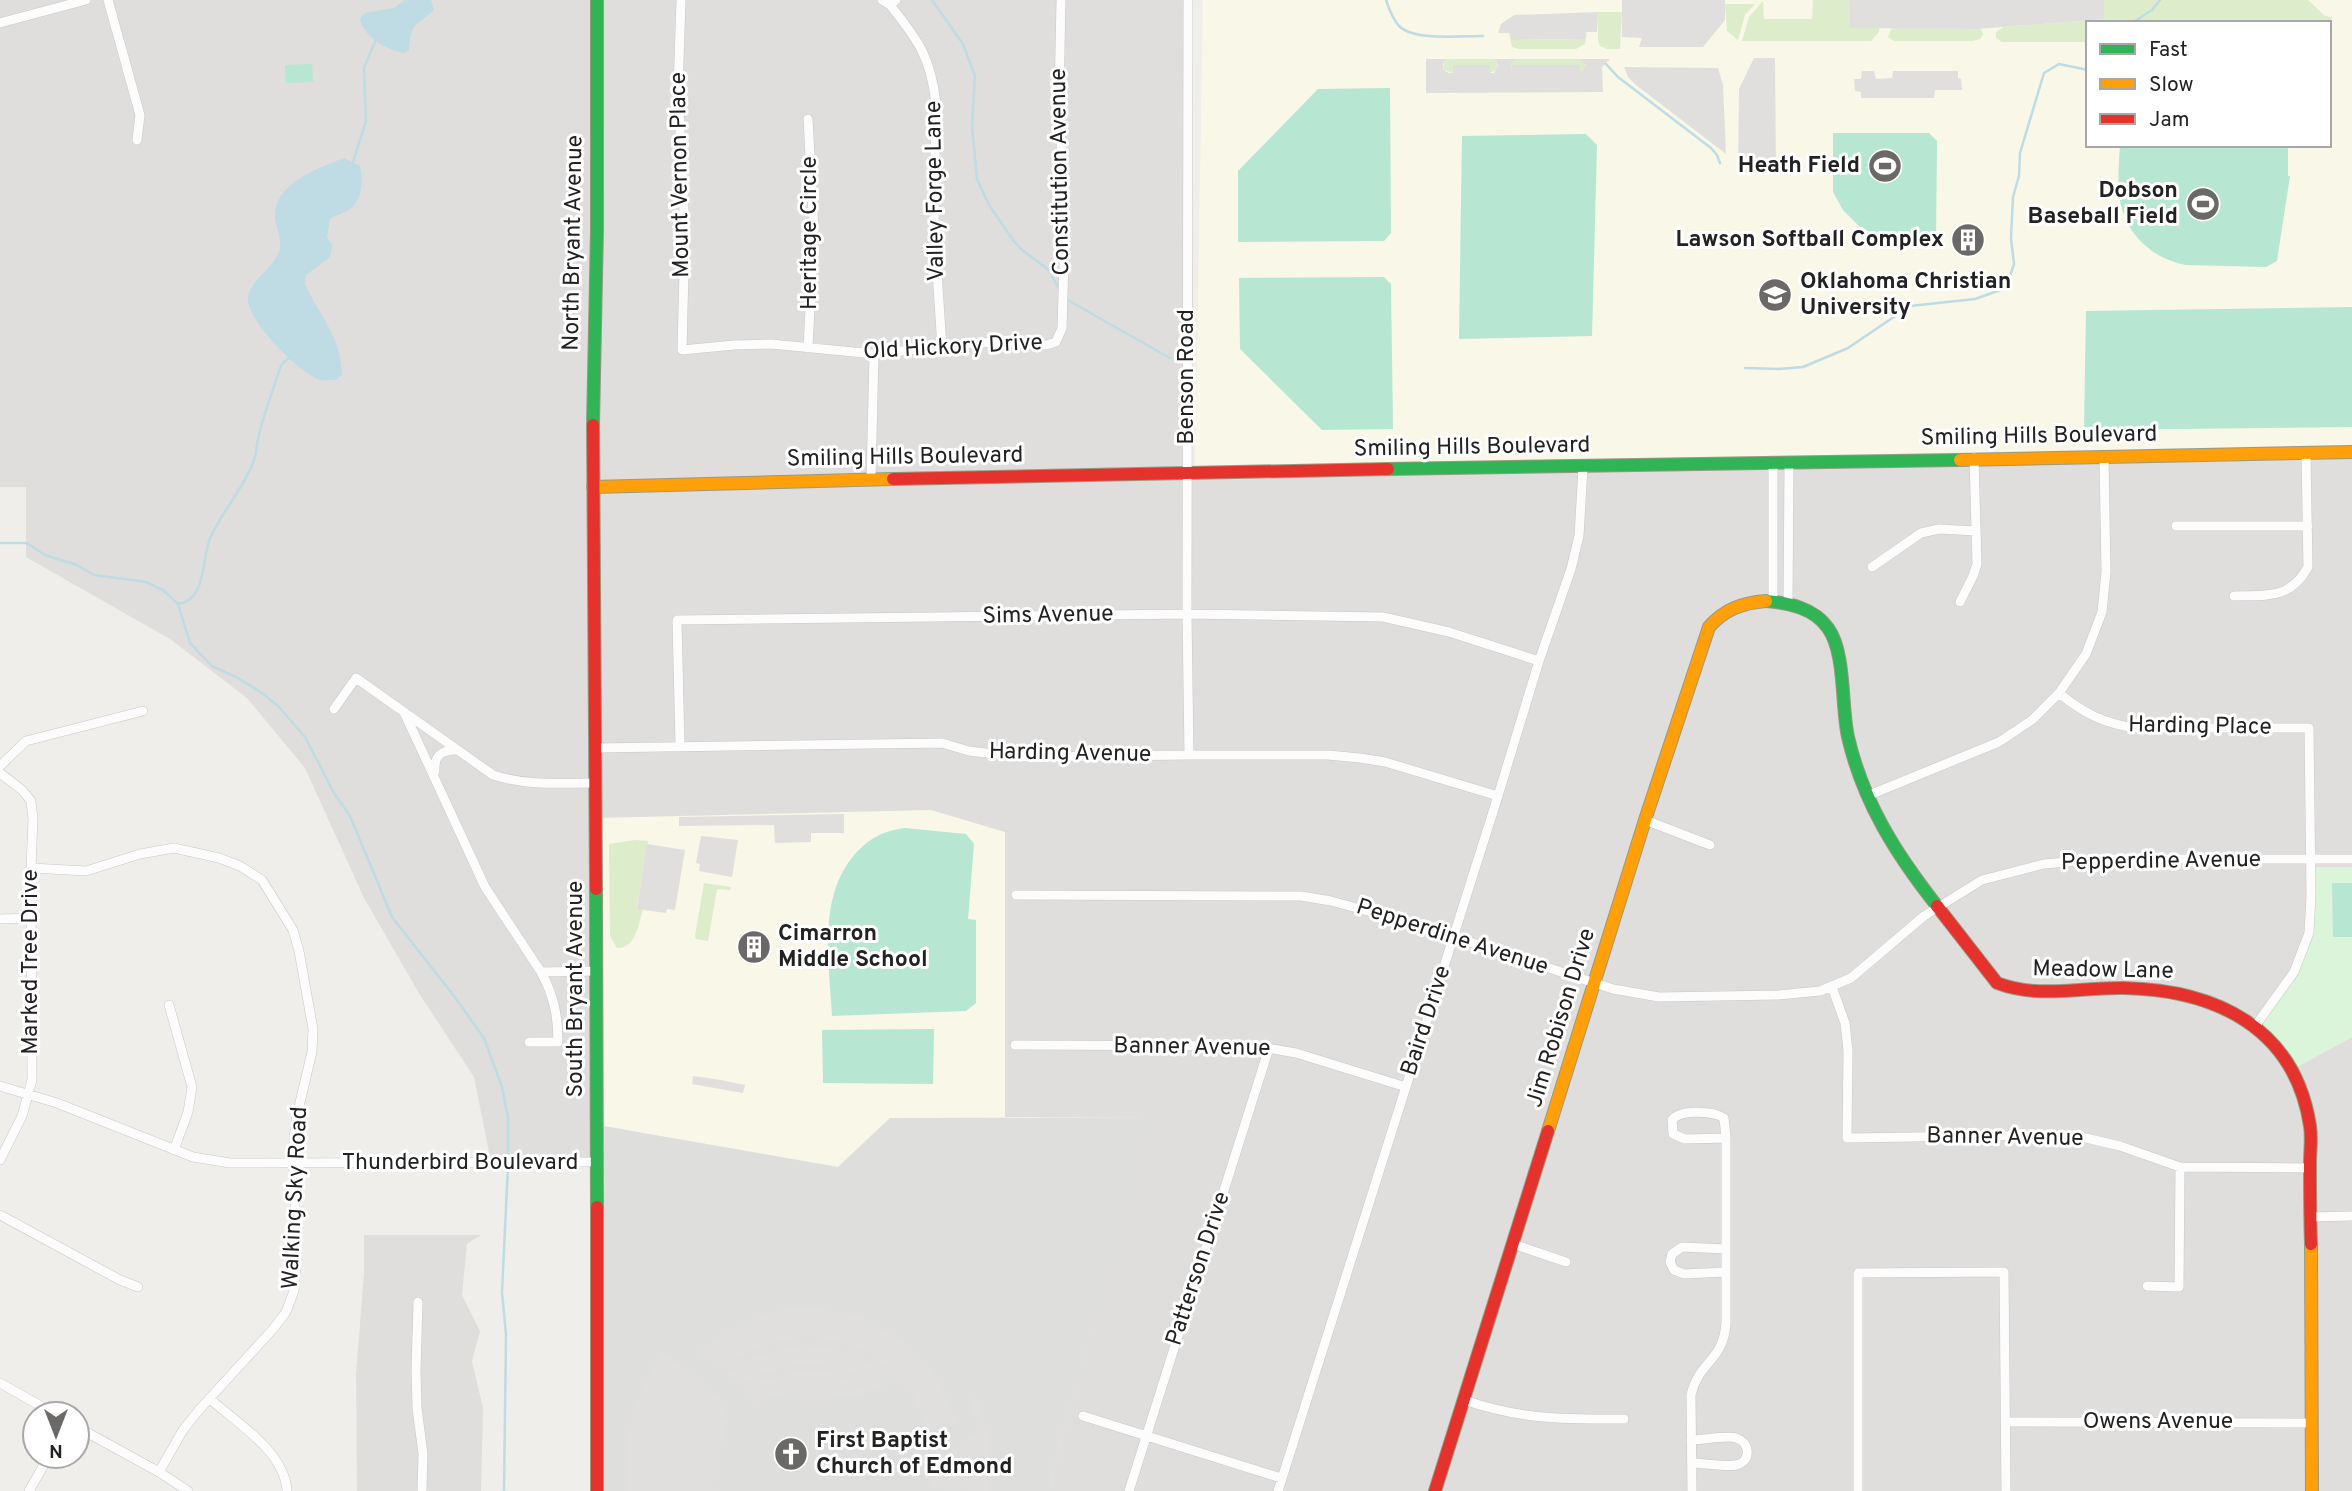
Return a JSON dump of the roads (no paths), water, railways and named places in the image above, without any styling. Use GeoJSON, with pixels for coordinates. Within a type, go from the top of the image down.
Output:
{"type":"FeatureCollection","features":[{"type":"Feature","properties":{"kind":"street"},"geometry":{"type":"LineString","coordinates":[[0,23],[86,0]]}},
{"type":"Feature","properties":{"kind":"street"},"geometry":{"type":"LineString","coordinates":[[108,0],[140,115],[137,140]]}},
{"type":"Feature","properties":{"kind":"street","name":"North Bryant Avenue"},"geometry":{"type":"LineString","coordinates":[[593,487],[597,0]]}},
{"type":"Feature","properties":{"kind":"street","name":"Mount Vernon Place"},"geometry":{"type":"LineString","coordinates":[[681,0],[678,91],[685,232],[682,350]]}},
{"type":"Feature","properties":{"kind":"street","name":"Constitution Avenue"},"geometry":{"type":"LineString","coordinates":[[1056,342],[1062,328],[1065,268],[1059,89],[1061,0]]}},
{"type":"Feature","properties":{"kind":"street","name":"Benson Road"},"geometry":{"type":"LineString","coordinates":[[1188,0],[1189,755]]}},
{"type":"Feature","properties":{"kind":"street","name":"Valley Forge Lane"},"geometry":{"type":"LineString","coordinates":[[890,2],[919,41],[934,88],[934,241],[942,347]]}},
{"type":"Feature","properties":{"kind":"street","name":"Heritage Circle"},"geometry":{"type":"LineString","coordinates":[[808,118],[814,231],[808,348]]}},
{"type":"Feature","properties":{"kind":"street","name":"Old Hickory Drive"},"geometry":{"type":"LineString","coordinates":[[682,350],[771,344],[874,354],[995,342],[1046,345],[1056,342]]}},
{"type":"Feature","properties":{"kind":"street"},"geometry":{"type":"LineString","coordinates":[[871,479],[874,354]]}},
{"type":"Feature","properties":{"kind":"street","name":"Smiling Hills Boulevard"},"geometry":{"type":"LineString","coordinates":[[593,487],[871,479],[2352,452]]}},
{"type":"Feature","properties":{"kind":"street"},"geometry":{"type":"LineString","coordinates":[[2234,596],[2278,594],[2301,580],[2308,567],[2306,453]]}},
{"type":"Feature","properties":{"kind":"street"},"geometry":{"type":"LineString","coordinates":[[1960,602],[1976,571],[1974,458]]}},
{"type":"Feature","properties":{"kind":"street"},"geometry":{"type":"LineString","coordinates":[[1867,796],[1999,742],[2032,720],[2059,693],[2086,654],[2102,612],[2106,572],[2104,458]]}},
{"type":"Feature","properties":{"kind":"street"},"geometry":{"type":"LineString","coordinates":[[1788,463],[1788,603]]}},
{"type":"Feature","properties":{"kind":"street"},"geometry":{"type":"LineString","coordinates":[[1773,464],[1773,602]]}},
{"type":"Feature","properties":{"kind":"street","name":"Baird Drive"},"geometry":{"type":"LineString","coordinates":[[1278,1491],[1539,662],[1571,569],[1579,536],[1583,468]]}},
{"type":"Feature","properties":{"kind":"street","name":"South Bryant Avenue"},"geometry":{"type":"LineString","coordinates":[[593,487],[597,748],[597,1491]]}},
{"type":"Feature","properties":{"kind":"street"},"geometry":{"type":"LineString","coordinates":[[2176,526],[2308,526]]}},
{"type":"Feature","properties":{"kind":"street"},"geometry":{"type":"LineString","coordinates":[[1872,566],[1921,533],[1939,529],[1976,531]]}},
{"type":"Feature","properties":{"kind":"street","name":"Jim Robison Drive"},"geometry":{"type":"LineString","coordinates":[[1435,1491],[1645,820],[1709,627],[1719,614],[1733,606],[1788,603]]}},
{"type":"Feature","properties":{"kind":"street","name":"Meadow Lane"},"geometry":{"type":"LineString","coordinates":[[1788,603],[1817,615],[1832,633],[1839,652],[1843,708],[1853,758],[1881,827],[1902,861],[1997,983],[2017,990],[2046,992],[2123,988],[2169,990],[2197,996],[2229,1009],[2256,1025],[2290,1064],[2302,1092],[2310,1128],[2312,1491]]}},
{"type":"Feature","properties":{"kind":"street","name":"Sims Avenue"},"geometry":{"type":"LineString","coordinates":[[680,745],[677,620],[1187,614],[1382,617],[1449,632],[1539,662]]}},
{"type":"Feature","properties":{"kind":"street"},"geometry":{"type":"LineString","coordinates":[[334,709],[356,678],[493,775],[530,783],[596,783]]}},
{"type":"Feature","properties":{"kind":"street","name":"Harding Place"},"geometry":{"type":"LineString","coordinates":[[2059,693],[2078,709],[2117,726],[2309,728],[2311,860]]}},
{"type":"Feature","properties":{"kind":"street"},"geometry":{"type":"LineString","coordinates":[[0,766],[26,741],[144,711]]}},
{"type":"Feature","properties":{"kind":"street"},"geometry":{"type":"LineString","coordinates":[[404,712],[485,887],[550,988],[558,1014],[558,1042],[529,1042]]}},
{"type":"Feature","properties":{"kind":"street","name":"Harding Avenue"},"geometry":{"type":"LineString","coordinates":[[597,748],[942,743],[969,751],[1020,757],[1328,755],[1385,762],[1498,796]]}},
{"type":"Feature","properties":{"kind":"street"},"geometry":{"type":"LineString","coordinates":[[435,778],[435,761],[438,755],[447,750],[456,750]]}},
{"type":"Feature","properties":{"kind":"street","name":"Marked Tree Drive"},"geometry":{"type":"LineString","coordinates":[[0,773],[32,801],[32,1080],[22,1115],[0,1160]]}},
{"type":"Feature","properties":{"kind":"street"},"geometry":{"type":"LineString","coordinates":[[1645,820],[1710,845]]}},
{"type":"Feature","properties":{"kind":"street","name":"Walking Sky Road"},"geometry":{"type":"LineString","coordinates":[[31,868],[86,871],[140,854],[174,848],[219,858],[240,866],[262,880],[293,930],[299,950],[313,1029],[309,1071],[294,1138],[294,1291],[286,1312],[274,1329],[183,1430],[159,1472]]}},
{"type":"Feature","properties":{"kind":"street","name":"Pepperdine Avenue"},"geometry":{"type":"LineString","coordinates":[[1016,895],[1301,896],[1360,908],[1613,989],[1659,997],[1778,995],[1832,988],[1861,970],[1897,937],[1938,906],[1982,880],[2043,864],[2100,859],[2352,859]]}},
{"type":"Feature","properties":{"kind":"street"},"geometry":{"type":"LineString","coordinates":[[2256,1025],[2294,972],[2306,946],[2311,915],[2311,860]]}},
{"type":"Feature","properties":{"kind":"street"},"geometry":{"type":"LineString","coordinates":[[0,919],[32,918]]}},
{"type":"Feature","properties":{"kind":"street"},"geometry":{"type":"LineString","coordinates":[[541,972],[597,971]]}},
{"type":"Feature","properties":{"kind":"street","name":"Banner Avenue"},"geometry":{"type":"LineString","coordinates":[[1832,988],[1845,1023],[1848,1051],[1847,1138],[2052,1135],[2086,1138],[2120,1146],[2180,1167],[2311,1168]]}},
{"type":"Feature","properties":{"kind":"street"},"geometry":{"type":"LineString","coordinates":[[169,1005],[192,1087],[188,1112],[174,1150]]}},
{"type":"Feature","properties":{"kind":"street","name":"Banner Avenue"},"geometry":{"type":"LineString","coordinates":[[1015,1045],[1245,1045],[1296,1053],[1406,1087]]}},
{"type":"Feature","properties":{"kind":"street","name":"Patterson Drive"},"geometry":{"type":"LineString","coordinates":[[1129,1491],[1269,1048]]}},
{"type":"Feature","properties":{"kind":"street","name":"Thunderbird Boulevard"},"geometry":{"type":"LineString","coordinates":[[0,1086],[107,1122],[192,1157],[219,1162],[597,1162]]}},
{"type":"Feature","properties":{"kind":"street"},"geometry":{"type":"LineString","coordinates":[[1692,1491],[1691,1395],[1694,1380],[1701,1369],[1715,1357],[1724,1340],[1726,1322],[1726,1138],[1724,1118],[1720,1115],[1684,1112],[1674,1116],[1671,1124],[1673,1134],[1680,1139],[1726,1138]]}},
{"type":"Feature","properties":{"kind":"street"},"geometry":{"type":"LineString","coordinates":[[2147,1286],[2179,1287],[2180,1167]]}},
{"type":"Feature","properties":{"kind":"street"},"geometry":{"type":"LineString","coordinates":[[0,1215],[120,1280],[138,1287]]}},
{"type":"Feature","properties":{"kind":"street"},"geometry":{"type":"LineString","coordinates":[[2311,1217],[2352,1216]]}},
{"type":"Feature","properties":{"kind":"street"},"geometry":{"type":"LineString","coordinates":[[1513,1244],[1566,1262]]}},
{"type":"Feature","properties":{"kind":"street"},"geometry":{"type":"LineString","coordinates":[[1726,1249],[1682,1247],[1672,1254],[1670,1262],[1674,1270],[1684,1274],[1726,1272]]}},
{"type":"Feature","properties":{"kind":"street"},"geometry":{"type":"LineString","coordinates":[[1858,1491],[1858,1273],[2004,1272],[2006,1491]]}},
{"type":"Feature","properties":{"kind":"street"},"geometry":{"type":"LineString","coordinates":[[418,1302],[416,1370],[417,1408],[423,1454],[422,1491]]}},
{"type":"Feature","properties":{"kind":"street"},"geometry":{"type":"LineString","coordinates":[[0,1383],[30,1400]]}},
{"type":"Feature","properties":{"kind":"street"},"geometry":{"type":"LineString","coordinates":[[210,1399],[274,1454],[282,1470],[287,1491]]}},
{"type":"Feature","properties":{"kind":"street"},"geometry":{"type":"LineString","coordinates":[[1464,1401],[1501,1412],[1538,1418],[1623,1419]]}},
{"type":"Feature","properties":{"kind":"street"},"geometry":{"type":"LineString","coordinates":[[1083,1416],[1281,1478]]}},
{"type":"Feature","properties":{"kind":"street","name":"Owens Avenue"},"geometry":{"type":"LineString","coordinates":[[2006,1422],[2311,1423]]}},
{"type":"Feature","properties":{"kind":"street"},"geometry":{"type":"LineString","coordinates":[[91,1435],[188,1491]]}},
{"type":"Feature","properties":{"kind":"street"},"geometry":{"type":"LineString","coordinates":[[1691,1440],[1734,1437],[1743,1442],[1748,1454],[1746,1460],[1737,1465],[1692,1463]]}},
{"type":"Feature","properties":{"kind":"street"},"geometry":{"type":"LineString","coordinates":[[29,1491],[41,1470]]}},
{"type":"Feature","properties":{"kind":"water"},"geometry":{"type":"Polygon","coordinates":[[[405,0],[431,0],[434,10],[415,26],[409,50],[405,53],[377,42],[365,31],[360,18],[365,13],[394,8],[405,0]]]}},
{"type":"Feature","properties":{"kind":"water"},"geometry":{"type":"Polygon","coordinates":[[[344,158],[360,166],[360,195],[350,209],[330,219],[327,237],[332,245],[330,257],[306,275],[305,284],[334,338],[341,361],[342,375],[336,380],[322,380],[299,367],[275,344],[255,318],[249,307],[248,297],[280,249],[275,217],[276,205],[281,195],[299,179],[344,158]]]}},
{"type":"Feature","properties":{"kind":"waterway"},"geometry":{"type":"LineString","coordinates":[[932,0],[963,44],[975,76],[972,126],[977,179],[989,205],[1013,240],[1049,270],[1060,291]]}},
{"type":"Feature","properties":{"kind":"waterway"},"geometry":{"type":"LineString","coordinates":[[1386,0],[1394,20],[1406,31],[1438,37],[1483,36]]}},
{"type":"Feature","properties":{"kind":"waterway"},"geometry":{"type":"LineString","coordinates":[[2135,21],[2152,10],[2160,0]]}},
{"type":"Feature","properties":{"kind":"waterway"},"geometry":{"type":"LineString","coordinates":[[353,162],[366,121],[364,68],[377,37]]}},
{"type":"Feature","properties":{"kind":"waterway"},"geometry":{"type":"LineString","coordinates":[[1606,64],[1618,77],[1711,148],[1720,163]]}},
{"type":"Feature","properties":{"kind":"waterway"},"geometry":{"type":"LineString","coordinates":[[1745,368],[1803,367],[1848,348],[1910,306],[1975,299],[2006,288],[2014,264],[2011,238],[2013,197],[2019,176],[2020,153],[2044,73],[2059,64],[2086,70]]}},
{"type":"Feature","properties":{"kind":"waterway"},"geometry":{"type":"LineString","coordinates":[[1066,299],[1170,358]]}},
{"type":"Feature","properties":{"kind":"waterway"},"geometry":{"type":"LineString","coordinates":[[178,604],[188,601],[199,586],[211,536],[250,470],[279,371],[290,357]]}},
{"type":"Feature","properties":{"kind":"waterway"},"geometry":{"type":"LineString","coordinates":[[0,543],[27,543],[45,555],[77,565],[94,575],[146,582],[163,590],[178,604],[190,643],[212,666],[262,693],[278,706],[305,737],[334,793],[350,816],[392,917],[484,1038],[502,1087],[508,1118],[508,1159]]}},
{"type":"Feature","properties":{"kind":"waterway"},"geometry":{"type":"LineString","coordinates":[[504,1491],[506,1335],[502,1292],[508,1166]]}},
{"type":"Feature","properties":{"kind":"place","name":"Heath Field"},"geometry":{"type":"Point","coordinates":[1885,166]}},
{"type":"Feature","properties":{"kind":"place","name":"Dobson Baseball Field"},"geometry":{"type":"Point","coordinates":[2203,204]}},
{"type":"Feature","properties":{"kind":"place","name":"Lawson Softball Complex"},"geometry":{"type":"Point","coordinates":[1968,240]}},
{"type":"Feature","properties":{"kind":"place","name":"Oklahoma Christian University"},"geometry":{"type":"Point","coordinates":[1775,295]}},
{"type":"Feature","properties":{"kind":"place","name":"Cimarron Middle School"},"geometry":{"type":"Point","coordinates":[754,947]}},
{"type":"Feature","properties":{"kind":"place","name":"First Baptist Church of Edmond"},"geometry":{"type":"Point","coordinates":[791,1454]}}]}
